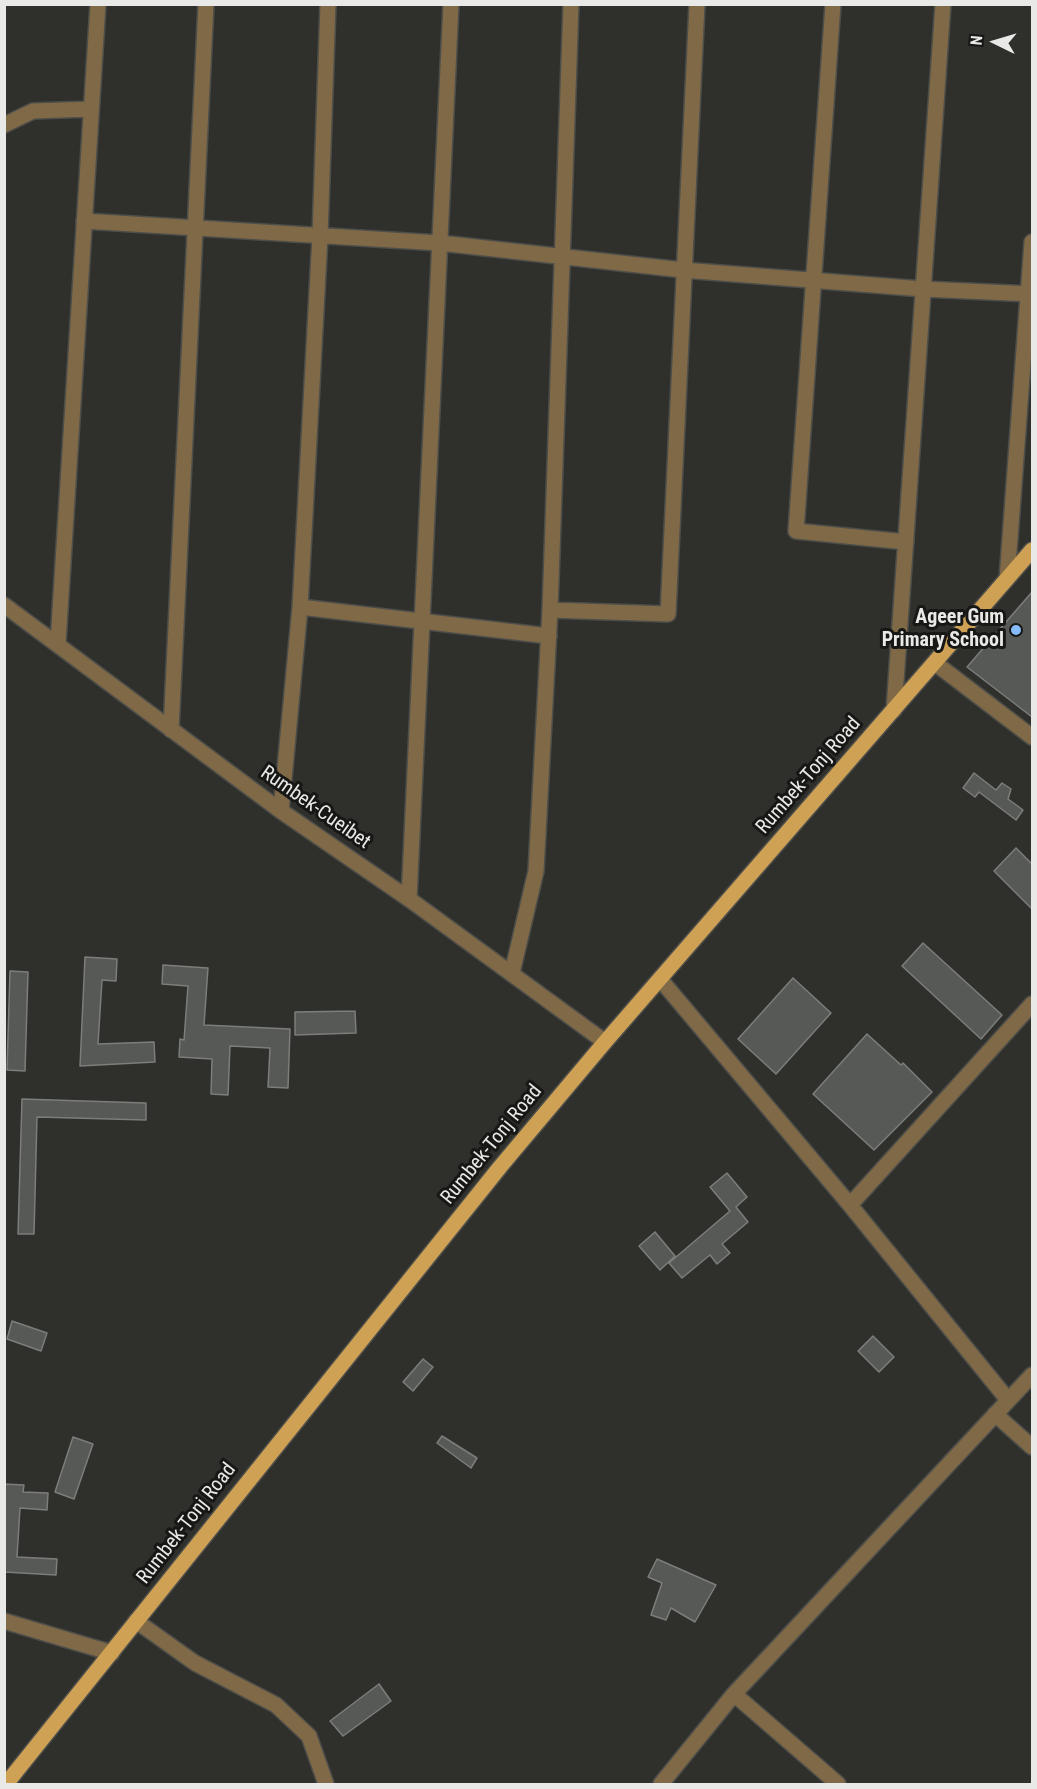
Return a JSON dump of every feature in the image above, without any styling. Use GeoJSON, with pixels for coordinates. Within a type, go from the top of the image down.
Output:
{"type":"FeatureCollection","features":[{"type":"Feature","properties":{"kind":"main road","name":"Rumbek-Tonj Road"},"geometry":{"type":"LineString","coordinates":[[6,1785],[493,1176],[604,1042],[1032,550]]}},
{"type":"Feature","properties":{"kind":"street"},"geometry":{"type":"LineString","coordinates":[[58,643],[98,4]]}},
{"type":"Feature","properties":{"kind":"street"},"geometry":{"type":"LineString","coordinates":[[171,730],[206,4]]}},
{"type":"Feature","properties":{"kind":"street"},"geometry":{"type":"LineString","coordinates":[[281,811],[300,607],[320,236],[328,4]]}},
{"type":"Feature","properties":{"kind":"street"},"geometry":{"type":"LineString","coordinates":[[409,899],[452,4]]}},
{"type":"Feature","properties":{"kind":"street"},"geometry":{"type":"LineString","coordinates":[[512,973],[536,871],[549,636],[571,4]]}},
{"type":"Feature","properties":{"kind":"street"},"geometry":{"type":"LineString","coordinates":[[550,610],[668,614],[697,4]]}},
{"type":"Feature","properties":{"kind":"street"},"geometry":{"type":"LineString","coordinates":[[833,4],[796,531],[906,542]]}},
{"type":"Feature","properties":{"kind":"street"},"geometry":{"type":"LineString","coordinates":[[894,710],[943,4]]}},
{"type":"Feature","properties":{"kind":"street"},"geometry":{"type":"LineString","coordinates":[[4,125],[33,111],[91,109]]}},
{"type":"Feature","properties":{"kind":"street"},"geometry":{"type":"LineString","coordinates":[[84,221],[195,230],[440,243],[683,270],[923,289],[1030,294]]}},
{"type":"Feature","properties":{"kind":"street"},"geometry":{"type":"LineString","coordinates":[[1007,579],[1030,294],[1032,242]]}},
{"type":"Feature","properties":{"kind":"street","name":"Rumbek-Cueibet"},"geometry":{"type":"LineString","coordinates":[[4,605],[281,811],[409,899],[604,1042]]}},
{"type":"Feature","properties":{"kind":"street"},"geometry":{"type":"LineString","coordinates":[[300,607],[422,619],[549,636]]}},
{"type":"Feature","properties":{"kind":"street"},"geometry":{"type":"LineString","coordinates":[[935,663],[1032,737]]}},
{"type":"Feature","properties":{"kind":"street"},"geometry":{"type":"LineString","coordinates":[[660,979],[850,1205],[1008,1400]]}},
{"type":"Feature","properties":{"kind":"street"},"geometry":{"type":"LineString","coordinates":[[850,1205],[1032,1004]]}},
{"type":"Feature","properties":{"kind":"street"},"geometry":{"type":"LineString","coordinates":[[661,1785],[734,1694],[1032,1375]]}},
{"type":"Feature","properties":{"kind":"street"},"geometry":{"type":"LineString","coordinates":[[995,1414],[1032,1447]]}},
{"type":"Feature","properties":{"kind":"street"},"geometry":{"type":"LineString","coordinates":[[4,1621],[112,1653]]}},
{"type":"Feature","properties":{"kind":"street"},"geometry":{"type":"LineString","coordinates":[[136,1622],[195,1663],[276,1705],[309,1736],[326,1785]]}},
{"type":"Feature","properties":{"kind":"street"},"geometry":{"type":"LineString","coordinates":[[734,1694],[838,1785]]}},
{"type":"Feature","properties":{"kind":"building","name":"Ageer Gum Primary School"},"geometry":{"type":"Polygon","coordinates":[[[1032,592],[1032,717],[967,667],[1032,592]]]}},
{"type":"Feature","properties":{"kind":"building"},"geometry":{"type":"Polygon","coordinates":[[[974,773],[996,790],[1002,783],[1011,789],[1008,799],[1023,810],[1016,820],[979,792],[975,797],[963,788],[974,773]]]}},
{"type":"Feature","properties":{"kind":"building"},"geometry":{"type":"Polygon","coordinates":[[[1016,848],[1032,864],[1032,909],[994,871],[1016,848]]]}},
{"type":"Feature","properties":{"kind":"building"},"geometry":{"type":"Polygon","coordinates":[[[923,943],[1002,1015],[981,1039],[902,966],[923,943]]]}},
{"type":"Feature","properties":{"kind":"building"},"geometry":{"type":"Polygon","coordinates":[[[85,957],[117,959],[116,981],[102,980],[98,1044],[154,1042],[155,1062],[80,1066],[85,957]]]}},
{"type":"Feature","properties":{"kind":"building"},"geometry":{"type":"Polygon","coordinates":[[[163,965],[208,968],[204,1025],[290,1029],[288,1088],[268,1087],[270,1048],[230,1046],[228,1095],[211,1094],[212,1059],[179,1057],[180,1039],[184,1040],[188,986],[162,984],[163,965]]]}},
{"type":"Feature","properties":{"kind":"building"},"geometry":{"type":"Polygon","coordinates":[[[10,971],[28,972],[25,1071],[7,1070],[10,971]]]}},
{"type":"Feature","properties":{"kind":"building"},"geometry":{"type":"Polygon","coordinates":[[[793,978],[831,1013],[776,1074],[738,1039],[793,978]]]}},
{"type":"Feature","properties":{"kind":"building"},"geometry":{"type":"Polygon","coordinates":[[[355,1011],[356,1033],[295,1035],[295,1012],[355,1011]]]}},
{"type":"Feature","properties":{"kind":"building"},"geometry":{"type":"Polygon","coordinates":[[[867,1034],[901,1065],[903,1063],[932,1092],[874,1150],[813,1094],[867,1034]]]}},
{"type":"Feature","properties":{"kind":"building"},"geometry":{"type":"Polygon","coordinates":[[[22,1099],[146,1103],[146,1120],[37,1117],[34,1234],[18,1234],[22,1099]]]}},
{"type":"Feature","properties":{"kind":"building"},"geometry":{"type":"Polygon","coordinates":[[[727,1173],[747,1197],[736,1207],[748,1222],[722,1244],[730,1253],[717,1264],[710,1255],[682,1278],[669,1263],[730,1211],[710,1187],[727,1173]]]}},
{"type":"Feature","properties":{"kind":"building"},"geometry":{"type":"Polygon","coordinates":[[[655,1232],[675,1256],[660,1270],[639,1246],[655,1232]]]}},
{"type":"Feature","properties":{"kind":"building"},"geometry":{"type":"Polygon","coordinates":[[[12,1321],[47,1333],[41,1351],[7,1339],[12,1321]]]}},
{"type":"Feature","properties":{"kind":"building"},"geometry":{"type":"Polygon","coordinates":[[[873,1336],[894,1357],[879,1372],[858,1351],[873,1336]]]}},
{"type":"Feature","properties":{"kind":"building"},"geometry":{"type":"Polygon","coordinates":[[[423,1359],[433,1367],[413,1391],[403,1382],[423,1359]]]}},
{"type":"Feature","properties":{"kind":"building"},"geometry":{"type":"Polygon","coordinates":[[[442,1436],[477,1458],[471,1468],[437,1443],[442,1436]]]}},
{"type":"Feature","properties":{"kind":"building"},"geometry":{"type":"Polygon","coordinates":[[[73,1437],[93,1444],[74,1499],[55,1492],[73,1437]]]}},
{"type":"Feature","properties":{"kind":"building"},"geometry":{"type":"Polygon","coordinates":[[[4,1484],[24,1485],[23,1492],[48,1493],[47,1510],[20,1508],[17,1557],[57,1559],[56,1575],[4,1572],[4,1484]]]}},
{"type":"Feature","properties":{"kind":"building"},"geometry":{"type":"Polygon","coordinates":[[[657,1559],[716,1585],[695,1622],[671,1608],[666,1620],[651,1615],[662,1583],[648,1577],[657,1559]]]}},
{"type":"Feature","properties":{"kind":"building"},"geometry":{"type":"Polygon","coordinates":[[[379,1684],[391,1701],[343,1736],[330,1721],[379,1684]]]}},
{"type":"Feature","properties":{"kind":"place","name":"Ageer Gum Primary School"},"geometry":{"type":"Point","coordinates":[1016,630]}}]}
